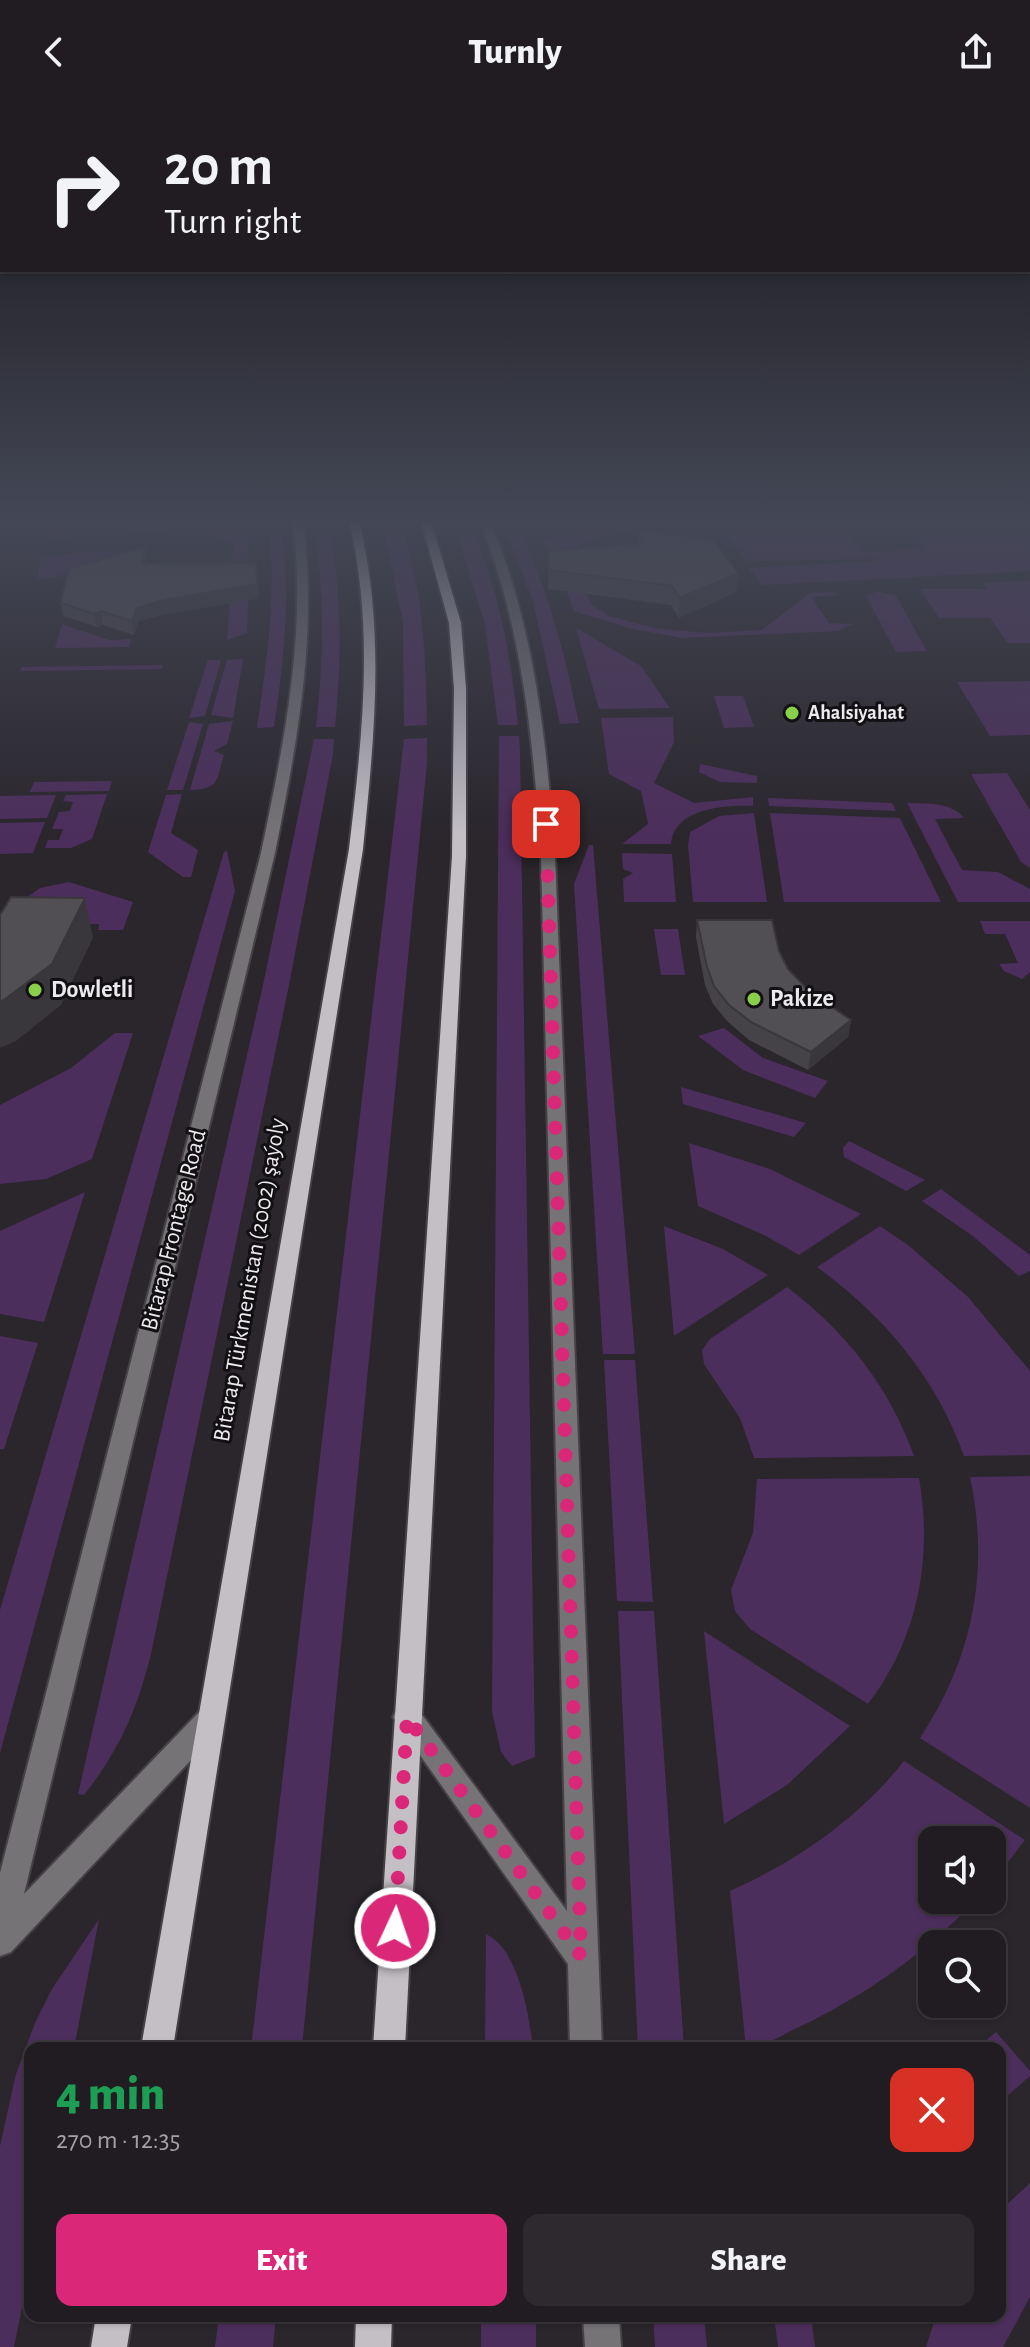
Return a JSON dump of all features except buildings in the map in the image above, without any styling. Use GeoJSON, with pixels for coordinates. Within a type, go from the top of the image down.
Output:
{"type":"FeatureCollection","features":[{"type":"Feature","properties":{"kind":"main road","name":"Bitarap Türkmenistan (2002) şaýoly"},"geometry":{"type":"LineString","coordinates":[[158,2042],[356,849],[373,689],[369,626]]}},
{"type":"Feature","properties":{"kind":"main road"},"geometry":{"type":"LineString","coordinates":[[389,2042],[459,856],[460,689],[455,626]]}},
{"type":"Feature","properties":{"kind":"main road"},"geometry":{"type":"LineString","coordinates":[[109,2347],[113,2322]]}},
{"type":"Feature","properties":{"kind":"main road"},"geometry":{"type":"LineString","coordinates":[[373,2347],[374,2322]]}},
{"type":"Feature","properties":{"kind":"street","name":"Bitarap Frontage Road"},"geometry":{"type":"LineString","coordinates":[[0,1932],[268,853],[300,694],[304,626]]}},
{"type":"Feature","properties":{"kind":"street"},"geometry":{"type":"LineString","coordinates":[[524,626],[535,690],[548,855],[586,2042]]}},
{"type":"Feature","properties":{"kind":"street"},"geometry":{"type":"LineString","coordinates":[[407,1717],[581,1956]]}},
{"type":"Feature","properties":{"kind":"street"},"geometry":{"type":"LineString","coordinates":[[0,1941],[211,1719]]}},
{"type":"Feature","properties":{"kind":"street"},"geometry":{"type":"LineString","coordinates":[[601,2322],[603,2347]]}},
{"type":"Feature","properties":{"kind":"shaded area"},"geometry":{"type":"Polygon","coordinates":[[[62,626],[109,640],[131,639],[129,647],[55,648],[62,626]]]}},
{"type":"Feature","properties":{"kind":"shaded area"},"geometry":{"type":"Polygon","coordinates":[[[228,626],[247,626],[247,633],[227,640],[228,626]]]}},
{"type":"Feature","properties":{"kind":"shaded area"},"geometry":{"type":"Polygon","coordinates":[[[269,626],[285,626],[274,727],[257,728],[269,626]]]}},
{"type":"Feature","properties":{"kind":"shaded area"},"geometry":{"type":"Polygon","coordinates":[[[322,626],[339,626],[335,727],[316,727],[322,626]]]}},
{"type":"Feature","properties":{"kind":"shaded area"},"geometry":{"type":"Polygon","coordinates":[[[403,626],[421,626],[427,725],[404,726],[403,626]]]}},
{"type":"Feature","properties":{"kind":"shaded area"},"geometry":{"type":"Polygon","coordinates":[[[485,626],[502,626],[518,725],[498,725],[485,626]]]}},
{"type":"Feature","properties":{"kind":"shaded area"},"geometry":{"type":"Polygon","coordinates":[[[538,626],[555,626],[579,723],[560,724],[538,626]]]}},
{"type":"Feature","properties":{"kind":"shaded area"},"geometry":{"type":"Polygon","coordinates":[[[621,626],[707,633],[762,630],[768,626],[849,626],[839,631],[682,638],[621,626]]]}},
{"type":"Feature","properties":{"kind":"shaded area"},"geometry":{"type":"Polygon","coordinates":[[[882,626],[913,626],[927,651],[896,652],[882,626]]]}},
{"type":"Feature","properties":{"kind":"shaded area"},"geometry":{"type":"Polygon","coordinates":[[[996,626],[1030,626],[1030,643],[1008,643],[996,626]]]}},
{"type":"Feature","properties":{"kind":"shaded area"},"geometry":{"type":"Polygon","coordinates":[[[576,628],[641,666],[670,708],[599,709],[576,628]]]}},
{"type":"Feature","properties":{"kind":"shaded area"},"geometry":{"type":"Polygon","coordinates":[[[243,659],[233,718],[211,715],[227,660],[243,659]]]}},
{"type":"Feature","properties":{"kind":"shaded area"},"geometry":{"type":"Polygon","coordinates":[[[208,660],[221,660],[205,716],[189,718],[208,660]]]}},
{"type":"Feature","properties":{"kind":"shaded area"},"geometry":{"type":"Polygon","coordinates":[[[163,665],[162,669],[20,671],[22,667],[163,665]]]}},
{"type":"Feature","properties":{"kind":"shaded area"},"geometry":{"type":"Polygon","coordinates":[[[1030,681],[1030,735],[990,736],[957,682],[1030,681]]]}},
{"type":"Feature","properties":{"kind":"shaded area"},"geometry":{"type":"Polygon","coordinates":[[[714,696],[743,696],[754,727],[724,728],[714,696]]]}},
{"type":"Feature","properties":{"kind":"shaded area"},"geometry":{"type":"Polygon","coordinates":[[[673,717],[674,742],[654,783],[694,803],[753,797],[753,806],[716,808],[691,816],[674,832],[671,844],[622,844],[648,824],[641,791],[609,774],[601,718],[673,717]]]}},
{"type":"Feature","properties":{"kind":"shaded area"},"geometry":{"type":"Polygon","coordinates":[[[233,721],[227,744],[214,751],[224,755],[215,782],[207,788],[190,790],[209,724],[233,721]]]}},
{"type":"Feature","properties":{"kind":"shaded area"},"geometry":{"type":"Polygon","coordinates":[[[189,722],[203,724],[183,790],[167,790],[189,722]]]}},
{"type":"Feature","properties":{"kind":"shaded area"},"geometry":{"type":"Polygon","coordinates":[[[499,736],[519,736],[520,752],[535,1757],[512,1766],[501,1752],[492,1711],[499,736]]]}},
{"type":"Feature","properties":{"kind":"shaded area"},"geometry":{"type":"Polygon","coordinates":[[[427,738],[427,763],[303,2042],[252,2042],[404,739],[427,738]]]}},
{"type":"Feature","properties":{"kind":"shaded area"},"geometry":{"type":"Polygon","coordinates":[[[314,739],[334,739],[333,754],[289,985],[151,1654],[140,1693],[117,1745],[84,1795],[78,1794],[263,985],[314,739]]]}},
{"type":"Feature","properties":{"kind":"shaded area"},"geometry":{"type":"Polygon","coordinates":[[[700,764],[757,776],[757,783],[720,782],[699,772],[700,764]]]}},
{"type":"Feature","properties":{"kind":"shaded area"},"geometry":{"type":"Polygon","coordinates":[[[1007,773],[1030,810],[1030,868],[1021,862],[971,774],[1007,773]]]}},
{"type":"Feature","properties":{"kind":"shaded area"},"geometry":{"type":"Polygon","coordinates":[[[112,781],[109,791],[30,792],[34,782],[112,781]]]}},
{"type":"Feature","properties":{"kind":"shaded area"},"geometry":{"type":"Polygon","coordinates":[[[107,794],[92,839],[71,848],[45,848],[48,840],[59,840],[63,829],[52,829],[59,812],[70,811],[73,802],[63,801],[66,795],[107,794]]]}},
{"type":"Feature","properties":{"kind":"shaded area"},"geometry":{"type":"Polygon","coordinates":[[[182,794],[171,833],[198,850],[191,877],[183,877],[148,852],[166,795],[182,794]]]}},
{"type":"Feature","properties":{"kind":"shaded area"},"geometry":{"type":"Polygon","coordinates":[[[56,795],[47,818],[0,819],[0,796],[56,795]]]}},
{"type":"Feature","properties":{"kind":"shaded area"},"geometry":{"type":"Polygon","coordinates":[[[768,798],[892,803],[896,811],[769,806],[768,798]]]}},
{"type":"Feature","properties":{"kind":"shaded area"},"geometry":{"type":"Polygon","coordinates":[[[907,803],[938,804],[958,813],[964,818],[935,819],[962,870],[998,872],[1030,889],[1030,902],[958,902],[907,803]]]}},
{"type":"Feature","properties":{"kind":"shaded area"},"geometry":{"type":"Polygon","coordinates":[[[754,813],[767,902],[693,902],[688,845],[690,832],[719,816],[754,813]]]}},
{"type":"Feature","properties":{"kind":"shaded area"},"geometry":{"type":"Polygon","coordinates":[[[770,813],[900,818],[941,902],[784,902],[770,813]]]}},
{"type":"Feature","properties":{"kind":"shaded area"},"geometry":{"type":"Polygon","coordinates":[[[45,822],[33,853],[0,854],[0,823],[45,822]]]}},
{"type":"Feature","properties":{"kind":"shaded area"},"geometry":{"type":"Polygon","coordinates":[[[589,845],[593,845],[635,1354],[603,1354],[574,884],[589,845]]]}},
{"type":"Feature","properties":{"kind":"shaded area"},"geometry":{"type":"Polygon","coordinates":[[[227,851],[235,891],[0,1753],[0,1610],[224,852],[227,851]]]}},
{"type":"Feature","properties":{"kind":"shaded area"},"geometry":{"type":"Polygon","coordinates":[[[622,853],[672,854],[676,902],[624,902],[623,879],[633,873],[623,869],[622,853]]]}},
{"type":"Feature","properties":{"kind":"shaded area"},"geometry":{"type":"Polygon","coordinates":[[[69,882],[133,902],[123,930],[98,930],[99,924],[63,924],[22,901],[40,888],[69,882]]]}},
{"type":"Feature","properties":{"kind":"shaded area"},"geometry":{"type":"Polygon","coordinates":[[[980,921],[1030,921],[1030,972],[1022,979],[1004,971],[999,964],[1018,963],[1005,934],[985,934],[980,921]]]}},
{"type":"Feature","properties":{"kind":"shaded area"},"geometry":{"type":"Polygon","coordinates":[[[654,929],[678,929],[685,975],[661,975],[654,929]]]}},
{"type":"Feature","properties":{"kind":"shaded area"},"geometry":{"type":"Polygon","coordinates":[[[724,1028],[763,1058],[828,1081],[815,1098],[743,1070],[698,1036],[724,1028]]]}},
{"type":"Feature","properties":{"kind":"shaded area"},"geometry":{"type":"Polygon","coordinates":[[[115,1033],[133,1033],[92,1159],[46,1179],[0,1184],[0,1105],[71,1068],[115,1033]]]}},
{"type":"Feature","properties":{"kind":"shaded area"},"geometry":{"type":"Polygon","coordinates":[[[681,1087],[806,1123],[794,1137],[683,1104],[681,1087]]]}},
{"type":"Feature","properties":{"kind":"shaded area"},"geometry":{"type":"Polygon","coordinates":[[[849,1141],[925,1180],[906,1191],[844,1157],[843,1148],[849,1141]]]}},
{"type":"Feature","properties":{"kind":"shaded area"},"geometry":{"type":"Polygon","coordinates":[[[689,1143],[770,1169],[861,1214],[799,1255],[766,1236],[698,1206],[689,1143]]]}},
{"type":"Feature","properties":{"kind":"shaded area"},"geometry":{"type":"Polygon","coordinates":[[[941,1189],[1030,1255],[1030,1271],[1019,1276],[974,1237],[922,1201],[941,1189]]]}},
{"type":"Feature","properties":{"kind":"shaded area"},"geometry":{"type":"Polygon","coordinates":[[[85,1192],[44,1322],[0,1314],[0,1231],[85,1192]]]}},
{"type":"Feature","properties":{"kind":"shaded area"},"geometry":{"type":"Polygon","coordinates":[[[664,1226],[723,1249],[768,1275],[674,1336],[664,1226]]]}},
{"type":"Feature","properties":{"kind":"shaded area"},"geometry":{"type":"Polygon","coordinates":[[[880,1226],[908,1245],[968,1297],[1030,1371],[1030,1455],[964,1456],[939,1400],[905,1350],[864,1306],[817,1267],[880,1226]]]}},
{"type":"Feature","properties":{"kind":"shaded area"},"geometry":{"type":"Polygon","coordinates":[[[787,1287],[828,1323],[863,1362],[892,1406],[914,1456],[754,1458],[740,1418],[704,1364],[702,1350],[710,1339],[787,1287]]]}},
{"type":"Feature","properties":{"kind":"shaded area"},"geometry":{"type":"Polygon","coordinates":[[[0,1336],[38,1343],[4,1449],[0,1449],[0,1336]]]}},
{"type":"Feature","properties":{"kind":"shaded area"},"geometry":{"type":"Polygon","coordinates":[[[604,1360],[635,1360],[653,1602],[617,1601],[604,1360]]]}},
{"type":"Feature","properties":{"kind":"shaded area"},"geometry":{"type":"Polygon","coordinates":[[[1030,1476],[1030,1808],[920,1738],[953,1677],[972,1613],[978,1546],[970,1477],[1030,1476]]]}},
{"type":"Feature","properties":{"kind":"shaded area"},"geometry":{"type":"Polygon","coordinates":[[[919,1478],[924,1538],[918,1597],[899,1653],[868,1704],[750,1629],[735,1611],[731,1590],[753,1533],[757,1479],[919,1478]]]}},
{"type":"Feature","properties":{"kind":"shaded area"},"geometry":{"type":"Polygon","coordinates":[[[618,1611],[654,1611],[684,2042],[638,2042],[618,1611]]]}},
{"type":"Feature","properties":{"kind":"shaded area"},"geometry":{"type":"Polygon","coordinates":[[[704,1631],[850,1726],[787,1785],[724,1824],[704,1631]]]}},
{"type":"Feature","properties":{"kind":"shaded area"},"geometry":{"type":"Polygon","coordinates":[[[904,1761],[1004,1826],[918,1826],[918,1914],[962,1914],[945,1930],[918,1930],[918,1953],[870,1988],[822,2016],[767,2042],[745,2042],[730,1891],[802,1852],[867,1802],[904,1761]]]}},
{"type":"Feature","properties":{"kind":"shaded area"},"geometry":{"type":"Polygon","coordinates":[[[1006,1828],[1025,1840],[1006,1865],[1006,1828]]]}},
{"type":"Feature","properties":{"kind":"shaded area"},"geometry":{"type":"Polygon","coordinates":[[[99,1919],[75,2042],[28,2042],[52,1989],[99,1919]]]}},
{"type":"Feature","properties":{"kind":"shaded area"},"geometry":{"type":"Polygon","coordinates":[[[486,1934],[507,1954],[514,1968],[525,2002],[532,2042],[485,2042],[486,1934]]]}},
{"type":"Feature","properties":{"kind":"shaded area"},"geometry":{"type":"Polygon","coordinates":[[[996,2032],[1005,2042],[984,2042],[996,2032]]]}},
{"type":"Feature","properties":{"kind":"shaded area"},"geometry":{"type":"Polygon","coordinates":[[[1006,2043],[1030,2071],[1030,2076],[1006,2097],[1006,2043]]]}},
{"type":"Feature","properties":{"kind":"shaded area"},"geometry":{"type":"Polygon","coordinates":[[[24,2053],[24,2298],[14,2347],[0,2347],[0,2146],[16,2074],[24,2053]]]}},
{"type":"Feature","properties":{"kind":"shaded area"},"geometry":{"type":"Polygon","coordinates":[[[1030,2183],[1030,2297],[1003,2347],[926,2347],[934,2322],[1006,2322],[1006,2205],[1030,2183]]]}},
{"type":"Feature","properties":{"kind":"shaded area"},"geometry":{"type":"Polygon","coordinates":[[[218,2322],[275,2322],[273,2347],[215,2347],[218,2322]]]}},
{"type":"Feature","properties":{"kind":"shaded area"},"geometry":{"type":"Polygon","coordinates":[[[481,2322],[536,2322],[536,2347],[481,2347],[481,2322]]]}},
{"type":"Feature","properties":{"kind":"shaded area"},"geometry":{"type":"Polygon","coordinates":[[[653,2322],[705,2322],[707,2347],[655,2347],[653,2322]]]}},
{"type":"Feature","properties":{"kind":"shaded area"},"geometry":{"type":"Polygon","coordinates":[[[775,2322],[812,2322],[815,2347],[778,2347],[775,2322]]]}},
{"type":"Feature","properties":{"kind":"place","name":"Ahalsiyahat"},"geometry":{"type":"Point","coordinates":[792,713]}},
{"type":"Feature","properties":{"kind":"place","name":"Dowletli"},"geometry":{"type":"Point","coordinates":[35,990]}},
{"type":"Feature","properties":{"kind":"place","name":"Pakize"},"geometry":{"type":"Point","coordinates":[754,999]}},
{"type":"Feature","properties":{"kind":"route"},"geometry":{"type":"LineString","coordinates":[[395,1928],[407,1717],[581,1956],[546,824]]}}]}
